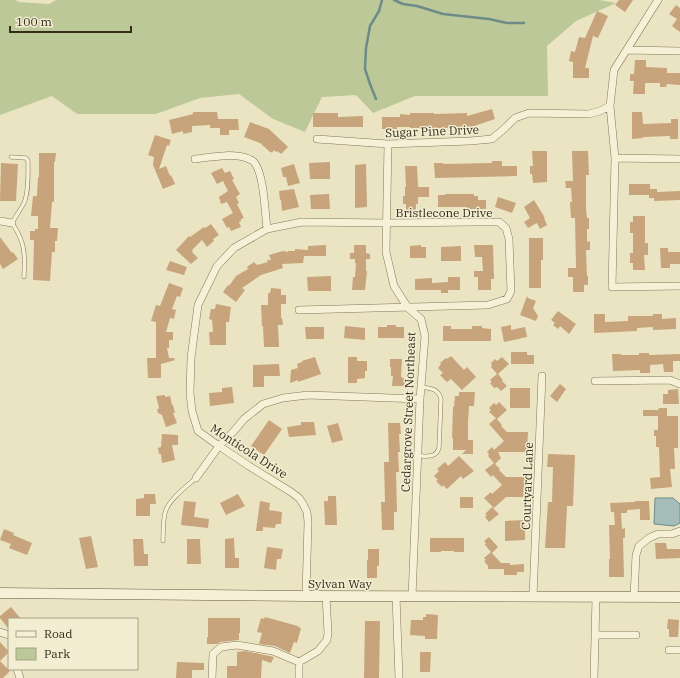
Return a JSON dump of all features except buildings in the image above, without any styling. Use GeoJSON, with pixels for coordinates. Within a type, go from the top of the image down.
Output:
{"type":"FeatureCollection","features":[{"type":"Feature","properties":{"kind":"main road","name":"Sylvan Way"},"geometry":{"type":"LineString","coordinates":[[0,593],[412,597],[680,597]]}},
{"type":"Feature","properties":{"kind":"street"},"geometry":{"type":"LineString","coordinates":[[658,0],[614,70],[610,106],[615,158],[612,287],[680,286]]}},
{"type":"Feature","properties":{"kind":"street"},"geometry":{"type":"LineString","coordinates":[[627,50],[680,51]]}},
{"type":"Feature","properties":{"kind":"street","name":"Sugar Pine Drive"},"geometry":{"type":"LineString","coordinates":[[316,139],[388,144],[492,139],[515,118],[529,113],[589,114],[610,106]]}},
{"type":"Feature","properties":{"kind":"street","name":"Cedargrove Street Northeast"},"geometry":{"type":"LineString","coordinates":[[388,144],[386,252],[394,286],[408,308],[421,319],[425,336],[420,399],[412,597]]}},
{"type":"Feature","properties":{"kind":"street"},"geometry":{"type":"LineString","coordinates":[[196,159],[218,156],[240,156],[252,160],[259,170],[267,229]]}},
{"type":"Feature","properties":{"kind":"street"},"geometry":{"type":"LineString","coordinates":[[615,158],[680,159]]}},
{"type":"Feature","properties":{"kind":"street"},"geometry":{"type":"LineString","coordinates":[[0,221],[12,223]]}},
{"type":"Feature","properties":{"kind":"street","name":"Bristlecone Drive"},"geometry":{"type":"LineString","coordinates":[[267,229],[302,222],[499,222],[506,228],[509,239],[512,291],[507,299],[488,305],[299,310]]}},
{"type":"Feature","properties":{"kind":"street","name":"Monticola Drive"},"geometry":{"type":"LineString","coordinates":[[267,229],[234,248],[217,266],[198,305],[191,358],[190,393],[192,411],[198,431],[249,466],[291,492],[303,504],[307,512],[308,522],[306,596]]}},
{"type":"Feature","properties":{"kind":"street","name":"Courtyard Lane"},"geometry":{"type":"LineString","coordinates":[[534,597],[542,376]]}},
{"type":"Feature","properties":{"kind":"street"},"geometry":{"type":"LineString","coordinates":[[595,380],[670,380],[680,384]]}},
{"type":"Feature","properties":{"kind":"street"},"geometry":{"type":"LineString","coordinates":[[196,478],[219,446],[244,419],[263,404],[283,398],[308,395],[420,399]]}},
{"type":"Feature","properties":{"kind":"street"},"geometry":{"type":"LineString","coordinates":[[634,597],[636,555],[639,546],[649,538],[658,534],[672,534],[680,532]]}},
{"type":"Feature","properties":{"kind":"street"},"geometry":{"type":"LineString","coordinates":[[212,678],[213,654],[221,647],[237,645],[274,652],[299,662],[318,652],[327,640],[328,633],[326,596]]}},
{"type":"Feature","properties":{"kind":"street"},"geometry":{"type":"LineString","coordinates":[[396,596],[399,678]]}},
{"type":"Feature","properties":{"kind":"street"},"geometry":{"type":"LineString","coordinates":[[594,678],[596,597]]}},
{"type":"Feature","properties":{"kind":"street"},"geometry":{"type":"LineString","coordinates":[[595,635],[636,635]]}},
{"type":"Feature","properties":{"kind":"street"},"geometry":{"type":"LineString","coordinates":[[669,650],[680,650]]}},
{"type":"Feature","properties":{"kind":"street"},"geometry":{"type":"LineString","coordinates":[[299,662],[299,678]]}},
{"type":"Feature","properties":{"kind":"lane"},"geometry":{"type":"LineString","coordinates":[[12,157],[26,158],[28,161],[26,197],[12,223],[22,242],[24,278]]}},
{"type":"Feature","properties":{"kind":"lane"},"geometry":{"type":"LineString","coordinates":[[418,456],[434,455],[438,452],[439,448],[440,394],[434,389],[421,387]]}},
{"type":"Feature","properties":{"kind":"lane"},"geometry":{"type":"LineString","coordinates":[[163,541],[165,513],[168,506],[176,496],[196,478]]}},
{"type":"Feature","properties":{"kind":"green space"},"geometry":{"type":"Polygon","coordinates":[[[0,0],[15,0],[19,2],[49,4],[56,0],[599,0],[616,3],[576,21],[547,46],[548,96],[415,96],[373,113],[356,95],[322,97],[305,132],[273,119],[239,94],[200,98],[156,114],[77,114],[52,96],[0,115],[0,0]]]}},
{"type":"Feature","properties":{"kind":"water"},"geometry":{"type":"Polygon","coordinates":[[[655,498],[673,498],[680,504],[680,523],[674,526],[654,524],[655,498]]]}},
{"type":"Feature","properties":{"kind":"waterway"},"geometry":{"type":"LineString","coordinates":[[376,99],[365,69],[366,48],[370,26],[379,11],[382,0]]}},
{"type":"Feature","properties":{"kind":"waterway"},"geometry":{"type":"LineString","coordinates":[[394,0],[403,4],[417,6],[443,14],[489,19],[507,23],[524,23]]}}]}
